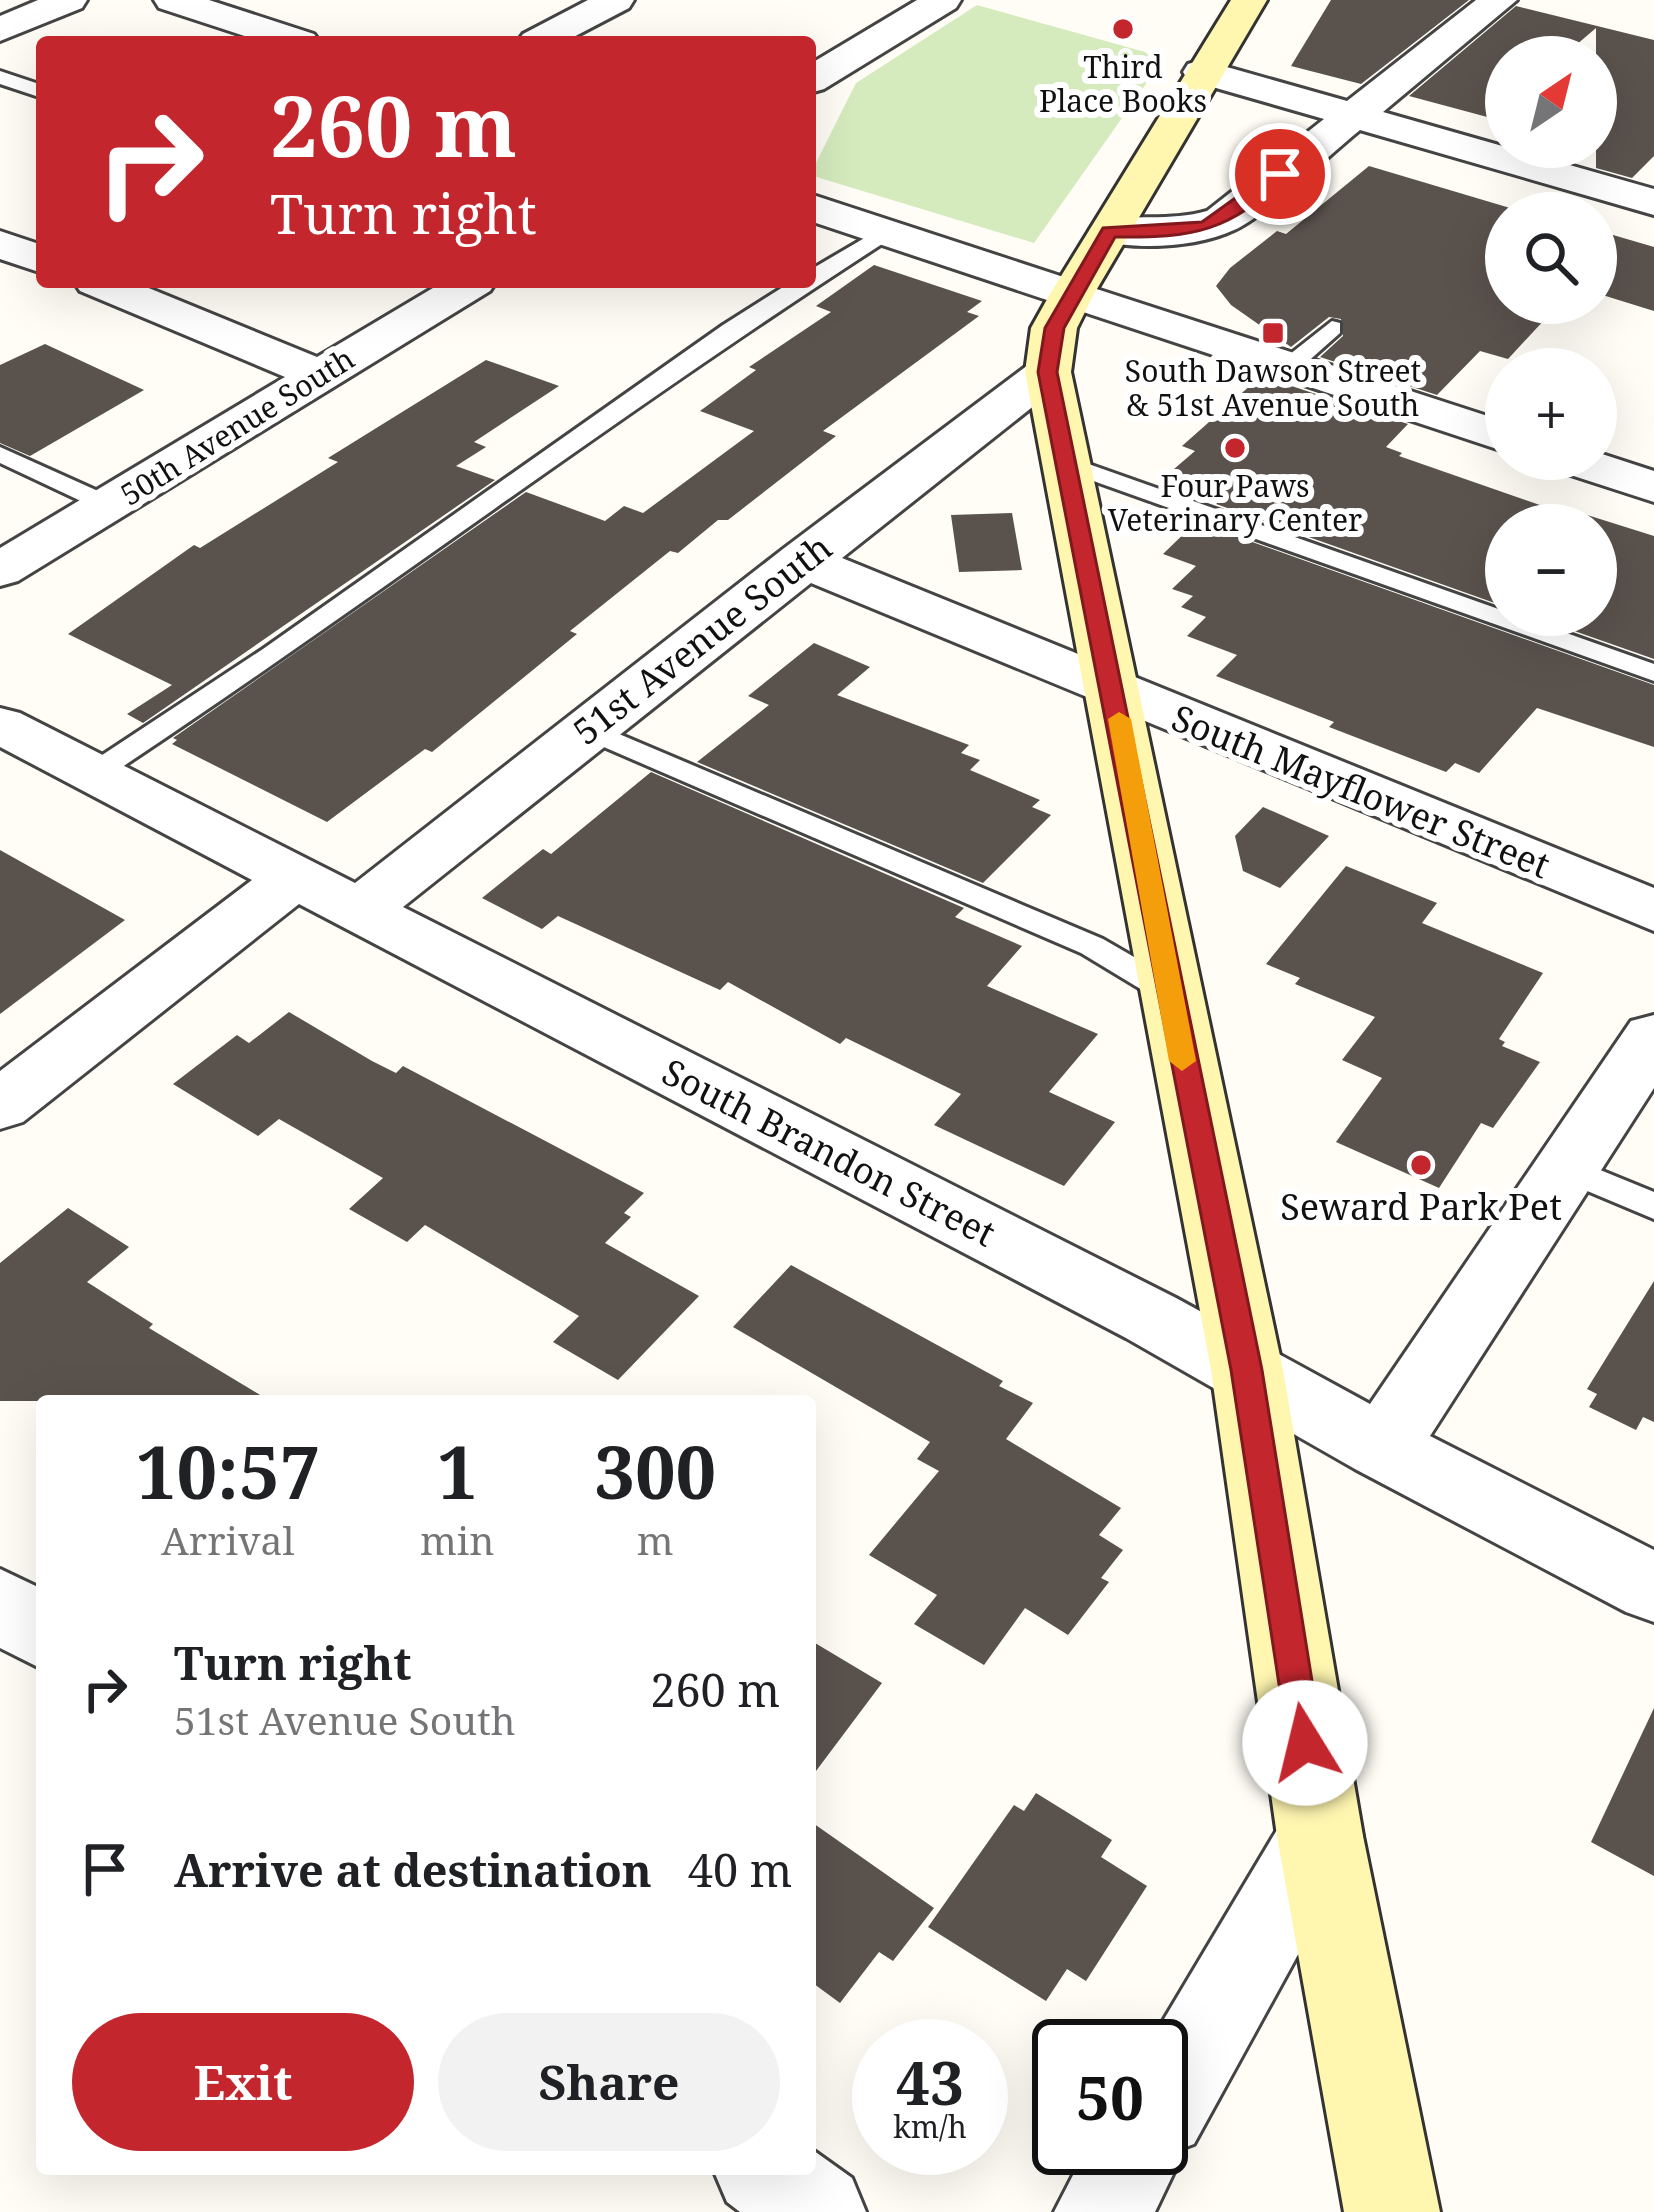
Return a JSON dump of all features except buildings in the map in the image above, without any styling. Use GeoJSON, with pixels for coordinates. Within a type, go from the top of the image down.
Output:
{"type":"FeatureCollection","features":[{"type":"Feature","properties":{"kind":"main road"},"geometry":{"type":"LineString","coordinates":[[1249,0],[1072,294],[1054,328],[1048,372],[1246,1370],[1319,1836],[1392,2212]]}},
{"type":"Feature","properties":{"kind":"street"},"geometry":{"type":"LineString","coordinates":[[0,30],[69,0]]}},
{"type":"Feature","properties":{"kind":"street"},"geometry":{"type":"LineString","coordinates":[[172,0],[283,36]]}},
{"type":"Feature","properties":{"kind":"street"},"geometry":{"type":"LineString","coordinates":[[547,36],[616,0]]}},
{"type":"Feature","properties":{"kind":"street"},"geometry":{"type":"LineString","coordinates":[[816,77],[944,0]]}},
{"type":"Feature","properties":{"kind":"street"},"geometry":{"type":"LineString","coordinates":[[1110,231],[1190,230],[1222,220],[1499,0]]}},
{"type":"Feature","properties":{"kind":"street"},"geometry":{"type":"LineString","coordinates":[[1202,72],[1654,202]]}},
{"type":"Feature","properties":{"kind":"street"},"geometry":{"type":"LineString","coordinates":[[816,210],[1485,431]]}},
{"type":"Feature","properties":{"kind":"street"},"geometry":{"type":"LineString","coordinates":[[0,244],[36,258]]}},
{"type":"Feature","properties":{"kind":"street"},"geometry":{"type":"LineString","coordinates":[[110,288],[320,375]]}},
{"type":"Feature","properties":{"kind":"street","name":"50th Avenue South"},"geometry":{"type":"LineString","coordinates":[[0,570],[464,288]]}},
{"type":"Feature","properties":{"kind":"street","name":"51st Avenue South"},"geometry":{"type":"LineString","coordinates":[[360,910],[1048,372]]}},
{"type":"Feature","properties":{"kind":"street"},"geometry":{"type":"LineString","coordinates":[[1617,475],[1654,487]]}},
{"type":"Feature","properties":{"kind":"street","name":"South Mayflower Street"},"geometry":{"type":"LineString","coordinates":[[802,560],[1654,911]]}},
{"type":"Feature","properties":{"kind":"street","name":"South Brandon Street"},"geometry":{"type":"LineString","coordinates":[[0,725],[1246,1370],[1382,1447],[1654,1588]]}},
{"type":"Feature","properties":{"kind":"street"},"geometry":{"type":"LineString","coordinates":[[6,1091],[294,878]]}},
{"type":"Feature","properties":{"kind":"street"},"geometry":{"type":"LineString","coordinates":[[1382,1447],[1654,1037]]}},
{"type":"Feature","properties":{"kind":"street"},"geometry":{"type":"LineString","coordinates":[[0,1603],[36,1630]]}},
{"type":"Feature","properties":{"kind":"street"},"geometry":{"type":"LineString","coordinates":[[1188,2064],[1319,1836]]}},
{"type":"Feature","properties":{"kind":"street"},"geometry":{"type":"LineString","coordinates":[[768,2175],[818,2212]]}},
{"type":"Feature","properties":{"kind":"street"},"geometry":{"type":"LineString","coordinates":[[1102,2212],[1123,2175]]}},
{"type":"Feature","properties":{"kind":"lane"},"geometry":{"type":"LineString","coordinates":[[0,77],[36,90]]}},
{"type":"Feature","properties":{"kind":"lane"},"geometry":{"type":"LineString","coordinates":[[816,276],[885,232]]}},
{"type":"Feature","properties":{"kind":"lane"},"geometry":{"type":"LineString","coordinates":[[94,773],[273,655],[712,343],[797,288]]}},
{"type":"Feature","properties":{"kind":"lane"},"geometry":{"type":"LineString","coordinates":[[1288,367],[1331,328]]}},
{"type":"Feature","properties":{"kind":"lane"},"geometry":{"type":"LineString","coordinates":[[0,454],[109,505]]}},
{"type":"Feature","properties":{"kind":"lane"},"geometry":{"type":"LineString","coordinates":[[1066,463],[1654,673]]}},
{"type":"Feature","properties":{"kind":"lane"},"geometry":{"type":"LineString","coordinates":[[586,729],[1091,946],[1168,991]]}},
{"type":"Feature","properties":{"kind":"lane"},"geometry":{"type":"LineString","coordinates":[[1566,1168],[1654,1207]]}},
{"type":"Feature","properties":{"kind":"green space"},"geometry":{"type":"Polygon","coordinates":[[[977,5],[1145,52],[1160,64],[1034,243],[816,177],[816,163],[856,83],[977,5]]]}},
{"type":"Feature","properties":{"kind":"slow traffic"},"geometry":{"type":"LineString","coordinates":[[1119,719],[1182,1061]]}},
{"type":"Feature","properties":{"kind":"place","name":"Third Place Books"},"geometry":{"type":"Point","coordinates":[1123,29]}},
{"type":"Feature","properties":{"kind":"place","name":"South Dawson Street & 51st Avenue South"},"geometry":{"type":"Point","coordinates":[1273,333]}},
{"type":"Feature","properties":{"kind":"place","name":"Four Paws Veterinary Center"},"geometry":{"type":"Point","coordinates":[1235,448]}},
{"type":"Feature","properties":{"kind":"place","name":"Seward Park Pet"},"geometry":{"type":"Point","coordinates":[1421,1165]}},
{"type":"Feature","properties":{"kind":"route"},"geometry":{"type":"LineString","coordinates":[[1280,174],[1222,220],[1207,226],[1164,232],[1110,231],[1054,328],[1048,372],[1246,1370],[1305,1743]]}}]}
